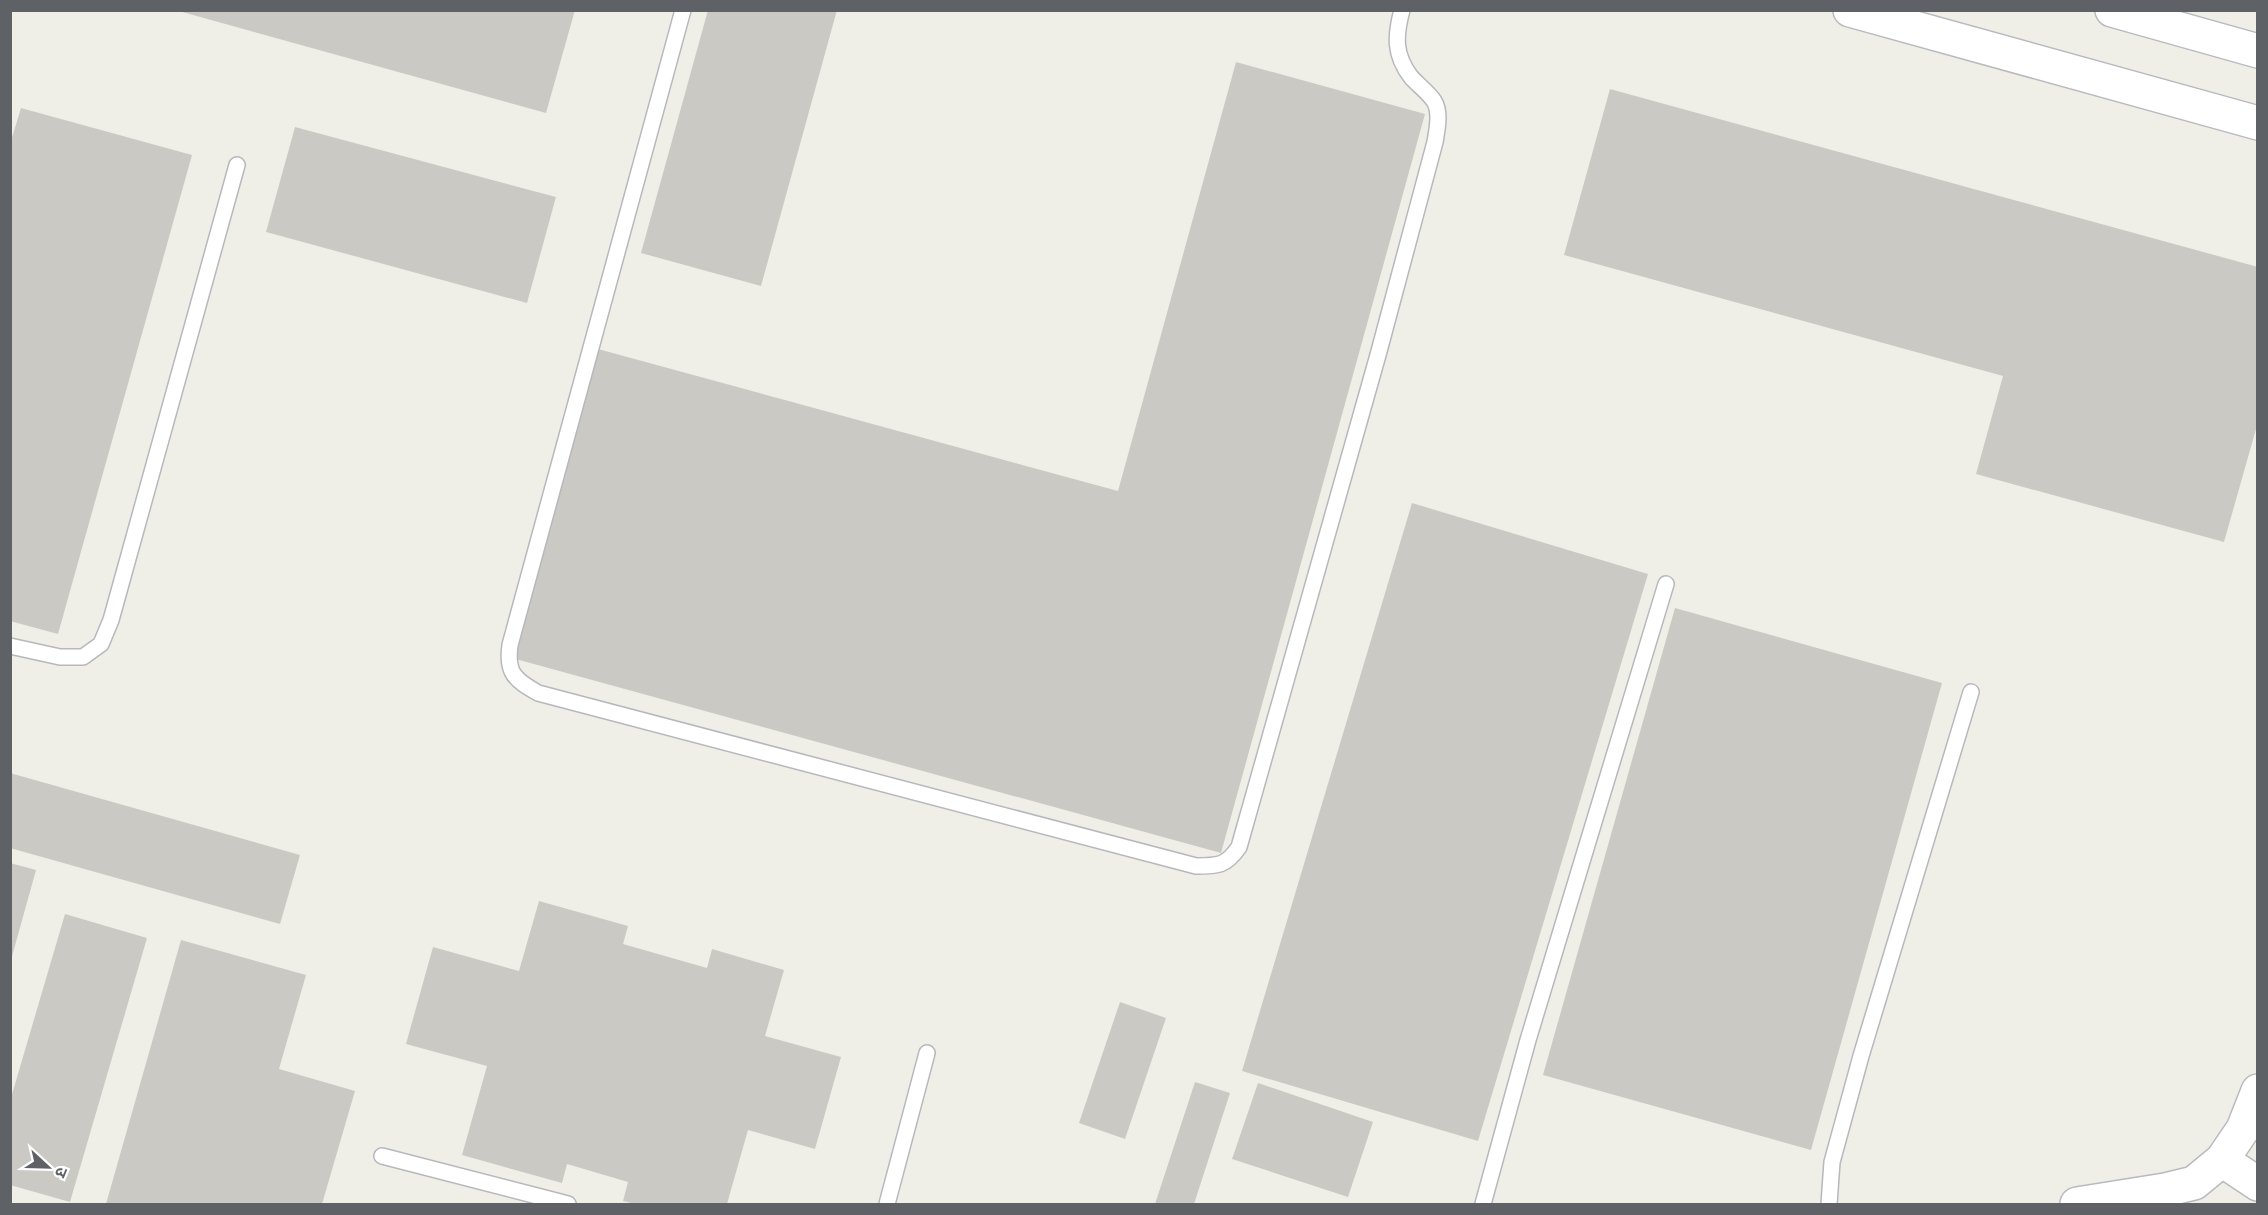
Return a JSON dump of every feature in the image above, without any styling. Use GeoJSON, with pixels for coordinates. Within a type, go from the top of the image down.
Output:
{"type":"FeatureCollection","features":[{"type":"Feature","properties":{"kind":"street"},"geometry":{"type":"LineString","coordinates":[[1850,10],[2258,123]]}},
{"type":"Feature","properties":{"kind":"street"},"geometry":{"type":"LineString","coordinates":[[2131,13],[2258,51]]}},
{"type":"Feature","properties":{"kind":"street"},"geometry":{"type":"LineString","coordinates":[[2078,1204],[2194,1183],[2222,1160],[2242,1130],[2258,1092]]}},
{"type":"Feature","properties":{"kind":"street"},"geometry":{"type":"LineString","coordinates":[[2222,1160],[2258,1184]]}},
{"type":"Feature","properties":{"kind":"lane"},"geometry":{"type":"LineString","coordinates":[[684,10],[510,645],[507,661],[511,672],[519,683],[538,693],[1196,866],[1215,866],[1230,860],[1239,847],[1378,355],[1435,142],[1438,122],[1435,102],[1410,75],[1396,48],[1402,10]]}},
{"type":"Feature","properties":{"kind":"lane"},"geometry":{"type":"LineString","coordinates":[[10,646],[60,657],[83,657],[101,644],[111,620],[237,165]]}},
{"type":"Feature","properties":{"kind":"lane"},"geometry":{"type":"LineString","coordinates":[[1483,1204],[1528,1040],[1666,584]]}},
{"type":"Feature","properties":{"kind":"lane"},"geometry":{"type":"LineString","coordinates":[[1829,1204],[1832,1162],[1861,1056],[1971,692]]}},
{"type":"Feature","properties":{"kind":"lane"},"geometry":{"type":"LineString","coordinates":[[887,1204],[927,1053]]}},
{"type":"Feature","properties":{"kind":"lane"},"geometry":{"type":"LineString","coordinates":[[382,1155],[568,1204]]}},
{"type":"Feature","properties":{"kind":"building"},"geometry":{"type":"Polygon","coordinates":[[[175,10],[575,10],[546,113],[175,10]]]}},
{"type":"Feature","properties":{"kind":"building"},"geometry":{"type":"Polygon","coordinates":[[[708,10],[837,10],[761,286],[641,253],[708,10]]]}},
{"type":"Feature","properties":{"kind":"building"},"geometry":{"type":"Polygon","coordinates":[[[1236,62],[1425,114],[1221,853],[512,658],[598,349],[1118,491],[1236,62]]]}},
{"type":"Feature","properties":{"kind":"building"},"geometry":{"type":"Polygon","coordinates":[[[1610,89],[2258,267],[2258,422],[2224,542],[1976,474],[2003,376],[1564,255],[1610,89]]]}},
{"type":"Feature","properties":{"kind":"building"},"geometry":{"type":"Polygon","coordinates":[[[21,108],[192,155],[58,634],[10,621],[10,144],[21,108]]]}},
{"type":"Feature","properties":{"kind":"building"},"geometry":{"type":"Polygon","coordinates":[[[295,127],[556,197],[527,303],[266,232],[295,127]]]}},
{"type":"Feature","properties":{"kind":"building"},"geometry":{"type":"Polygon","coordinates":[[[1412,503],[1648,574],[1478,1141],[1242,1071],[1412,503]]]}},
{"type":"Feature","properties":{"kind":"building"},"geometry":{"type":"Polygon","coordinates":[[[1675,608],[1942,683],[1811,1150],[1543,1075],[1675,608]]]}},
{"type":"Feature","properties":{"kind":"building"},"geometry":{"type":"Polygon","coordinates":[[[10,773],[300,855],[280,924],[10,848],[10,773]]]}},
{"type":"Feature","properties":{"kind":"building"},"geometry":{"type":"Polygon","coordinates":[[[10,863],[36,870],[11,960],[10,960],[10,863]]]}},
{"type":"Feature","properties":{"kind":"building"},"geometry":{"type":"Polygon","coordinates":[[[539,901],[628,926],[623,944],[707,968],[712,949],[784,970],[765,1036],[841,1057],[815,1149],[748,1130],[727,1204],[635,1204],[623,1201],[628,1182],[567,1164],[562,1183],[462,1155],[487,1066],[406,1044],[433,947],[519,971],[539,901]]]}},
{"type":"Feature","properties":{"kind":"building"},"geometry":{"type":"Polygon","coordinates":[[[65,914],[147,938],[70,1202],[10,1185],[10,1101],[65,914]]]}},
{"type":"Feature","properties":{"kind":"building"},"geometry":{"type":"Polygon","coordinates":[[[181,940],[306,975],[279,1069],[355,1091],[322,1204],[106,1204],[181,940]]]}},
{"type":"Feature","properties":{"kind":"building"},"geometry":{"type":"Polygon","coordinates":[[[1120,1002],[1166,1018],[1125,1139],[1079,1123],[1120,1002]]]}},
{"type":"Feature","properties":{"kind":"building"},"geometry":{"type":"Polygon","coordinates":[[[1195,1082],[1230,1093],[1194,1204],[1155,1204],[1195,1082]]]}},
{"type":"Feature","properties":{"kind":"building"},"geometry":{"type":"Polygon","coordinates":[[[1258,1083],[1373,1122],[1348,1197],[1232,1159],[1258,1083]]]}}]}
